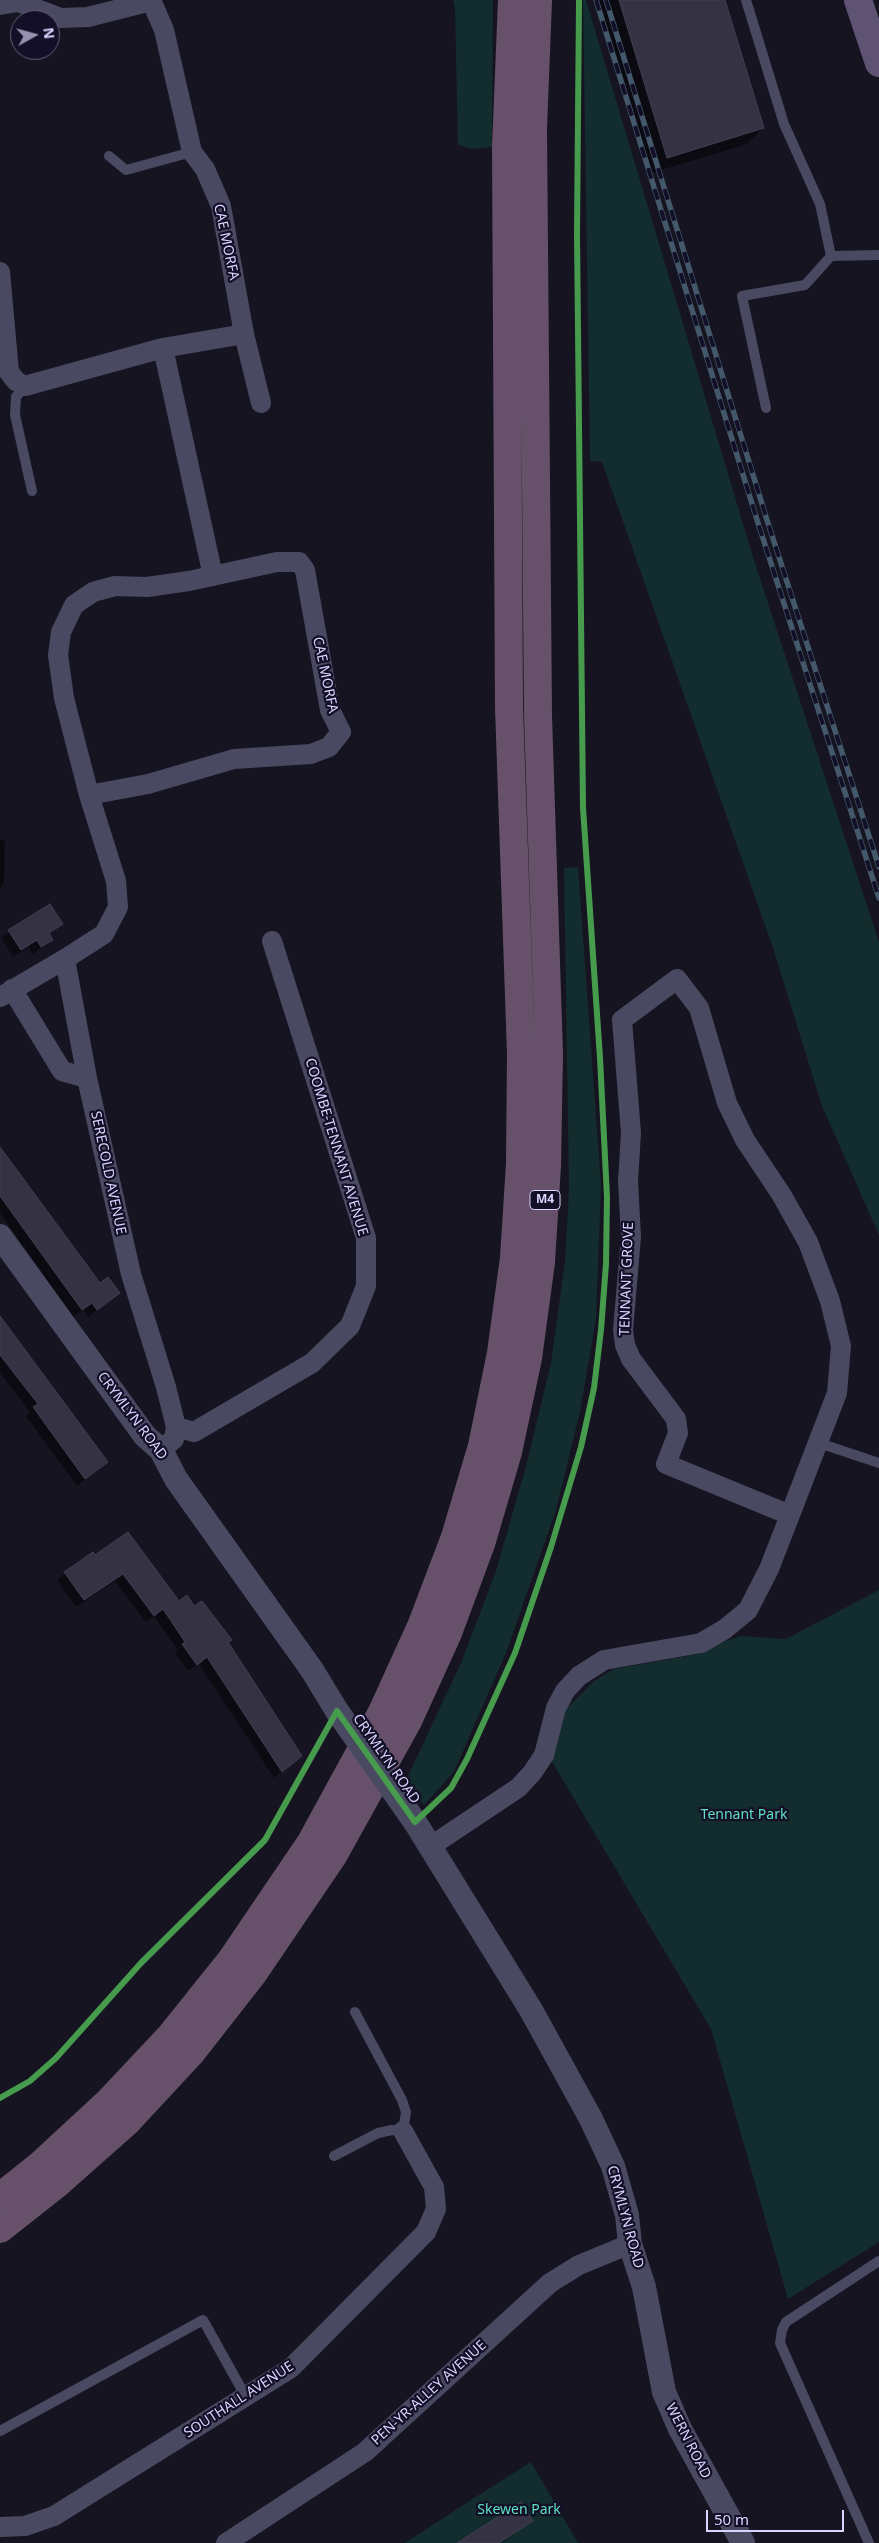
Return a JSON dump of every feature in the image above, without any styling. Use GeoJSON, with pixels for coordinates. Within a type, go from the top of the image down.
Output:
{"type":"FeatureCollection","features":[{"type":"Feature","properties":{"kind":"highway","name":"M4"},"geometry":{"type":"LineString","coordinates":[[0,2197],[40,2165],[108,2102],[171,2035],[231,1960],[311,1842],[382,1712],[422,1624],[455,1537],[482,1446],[501,1353],[514,1258],[520,1164],[521,1054],[509,707],[506,147],[512,0]]}},
{"type":"Feature","properties":{"kind":"highway","name":"M4"},"geometry":{"type":"LineString","coordinates":[[0,2229],[57,2184],[127,2122],[192,2052],[253,1974],[333,1856],[408,1722],[448,1634],[481,1544],[508,1452],[528,1358],[541,1262],[547,1166],[549,1054],[538,716],[533,129],[538,0]]}},
{"type":"Feature","properties":{"kind":"main road"},"geometry":{"type":"LineString","coordinates":[[858,0],[879,63]]}},
{"type":"Feature","properties":{"kind":"street"},"geometry":{"type":"LineString","coordinates":[[0,5],[18,2],[61,18],[88,17],[151,1]]}},
{"type":"Feature","properties":{"kind":"street","name":"CAE MORFA"},"geometry":{"type":"LineString","coordinates":[[151,1],[164,30],[192,152],[205,169],[221,206],[244,334],[261,403]]}},
{"type":"Feature","properties":{"kind":"street"},"geometry":{"type":"LineString","coordinates":[[0,272],[9,372],[16,381],[26,386],[163,348],[244,334]]}},
{"type":"Feature","properties":{"kind":"street"},"geometry":{"type":"LineString","coordinates":[[163,348],[213,576]]}},
{"type":"Feature","properties":{"kind":"street","name":"CAE MORFA"},"geometry":{"type":"LineString","coordinates":[[65,959],[104,934],[118,907],[116,881],[89,796],[64,698],[58,656],[60,632],[74,605],[92,592],[115,586],[147,587],[213,576],[277,562],[299,562],[305,570],[330,710],[341,732],[328,746],[311,754],[234,759],[148,784],[89,796]]}},
{"type":"Feature","properties":{"kind":"street","name":"COOMBE-TENNANT AVENUE"},"geometry":{"type":"LineString","coordinates":[[176,1427],[194,1432],[312,1363],[350,1326],[366,1286],[366,1238],[272,941]]}},
{"type":"Feature","properties":{"kind":"street"},"geometry":{"type":"LineString","coordinates":[[65,959],[6,993],[62,1071],[87,1078]]}},
{"type":"Feature","properties":{"kind":"street","name":"SERECOLD AVENUE"},"geometry":{"type":"LineString","coordinates":[[65,959],[87,1078],[130,1274],[166,1387],[176,1427]]}},
{"type":"Feature","properties":{"kind":"street","name":"TENNANT GROVE"},"geometry":{"type":"LineString","coordinates":[[677,979],[698,1008],[726,1103],[745,1140],[781,1194],[808,1242],[830,1301],[841,1346],[837,1393],[819,1443],[790,1515],[666,1464],[678,1433],[676,1419],[631,1359],[625,1345],[623,1330],[631,1237],[628,1181],[632,1133],[622,1020],[677,979]]}},
{"type":"Feature","properties":{"kind":"street","name":"CRYMLYN ROAD"},"geometry":{"type":"LineString","coordinates":[[0,1236],[145,1436],[161,1450],[176,1479],[312,1670],[337,1711],[431,1846],[531,2010],[592,2119],[613,2166],[627,2215],[630,2244],[644,2287],[664,2392]]}},
{"type":"Feature","properties":{"kind":"street"},"geometry":{"type":"LineString","coordinates":[[161,1450],[174,1439],[176,1427]]}},
{"type":"Feature","properties":{"kind":"street"},"geometry":{"type":"LineString","coordinates":[[431,1846],[518,1788],[532,1773],[544,1755],[556,1708],[565,1691],[579,1676],[604,1660],[702,1643],[725,1629],[748,1610],[769,1569],[790,1515]]}},
{"type":"Feature","properties":{"kind":"street","name":"SOUTHALL AVENUE"},"geometry":{"type":"LineString","coordinates":[[0,2527],[25,2526],[54,2516],[291,2368],[426,2232],[436,2209],[434,2187],[403,2131]]}},
{"type":"Feature","properties":{"kind":"street","name":"PEN-YR-ALLEY AVENUE"},"geometry":{"type":"LineString","coordinates":[[226,2543],[365,2452],[550,2283],[579,2265],[630,2244]]}},
{"type":"Feature","properties":{"kind":"street","name":"WERN ROAD"},"geometry":{"type":"LineString","coordinates":[[664,2392],[680,2429],[743,2543]]}},
{"type":"Feature","properties":{"kind":"lane"},"geometry":{"type":"LineString","coordinates":[[746,0],[784,124],[820,204],[830,256]]}},
{"type":"Feature","properties":{"kind":"lane"},"geometry":{"type":"LineString","coordinates":[[109,156],[126,170],[192,152]]}},
{"type":"Feature","properties":{"kind":"lane"},"geometry":{"type":"LineString","coordinates":[[766,408],[742,296],[805,285],[830,256],[879,255]]}},
{"type":"Feature","properties":{"kind":"lane"},"geometry":{"type":"LineString","coordinates":[[26,386],[16,397],[16,415],[32,491]]}},
{"type":"Feature","properties":{"kind":"lane"},"geometry":{"type":"LineString","coordinates":[[819,1443],[879,1463]]}},
{"type":"Feature","properties":{"kind":"lane"},"geometry":{"type":"LineString","coordinates":[[334,2156],[378,2133],[392,2130],[403,2131],[406,2112],[402,2100],[355,2012]]}},
{"type":"Feature","properties":{"kind":"lane"},"geometry":{"type":"LineString","coordinates":[[869,2543],[780,2344],[782,2330],[786,2322],[879,2261]]}},
{"type":"Feature","properties":{"kind":"lane"},"geometry":{"type":"LineString","coordinates":[[0,2431],[202,2320],[246,2396]]}},
{"type":"Feature","properties":{"kind":"green space"},"geometry":{"type":"Polygon","coordinates":[[[453,0],[493,0],[492,147],[471,149],[458,145],[455,8],[453,0]]]}},
{"type":"Feature","properties":{"kind":"green space"},"geometry":{"type":"Polygon","coordinates":[[[583,0],[586,0],[753,557],[879,942],[879,1235],[822,1106],[773,948],[602,462],[590,461],[583,0]]]}},
{"type":"Feature","properties":{"kind":"green space"},"geometry":{"type":"Polygon","coordinates":[[[578,867],[601,1185],[596,1319],[580,1412],[556,1510],[506,1653],[454,1772],[424,1805],[405,1782],[461,1663],[496,1571],[526,1466],[551,1363],[565,1261],[569,1189],[564,868],[578,867]]]}},
{"type":"Feature","properties":{"kind":"green space","name":"Tennant Park"},"geometry":{"type":"Polygon","coordinates":[[[879,1590],[879,2242],[788,2299],[711,2029],[551,1760],[559,1727],[567,1708],[593,1682],[613,1669],[698,1654],[725,1641],[742,1636],[786,1639],[879,1590]]]}},
{"type":"Feature","properties":{"kind":"green space","name":"Skewen Park"},"geometry":{"type":"Polygon","coordinates":[[[531,2462],[578,2543],[405,2543],[474,2498],[531,2462]]]}},
{"type":"Feature","properties":{"kind":"building"},"geometry":{"type":"Polygon","coordinates":[[[619,0],[725,0],[764,128],[667,158],[619,0]]]}},
{"type":"Feature","properties":{"kind":"building"},"geometry":{"type":"Polygon","coordinates":[[[50,904],[63,924],[49,933],[53,940],[41,947],[37,940],[21,950],[8,930],[50,904]]]}},
{"type":"Feature","properties":{"kind":"building"},"geometry":{"type":"Polygon","coordinates":[[[0,1147],[100,1283],[108,1277],[120,1293],[97,1310],[92,1303],[82,1310],[0,1196],[0,1147]]]}},
{"type":"Feature","properties":{"kind":"building"},"geometry":{"type":"Polygon","coordinates":[[[0,1316],[108,1462],[85,1479],[33,1407],[38,1404],[0,1355],[0,1316]]]}},
{"type":"Feature","properties":{"kind":"building"},"geometry":{"type":"Polygon","coordinates":[[[128,1532],[179,1601],[187,1595],[194,1606],[202,1601],[232,1640],[228,1642],[302,1756],[282,1772],[207,1657],[197,1665],[182,1644],[185,1642],[163,1609],[154,1616],[123,1574],[84,1600],[64,1572],[93,1552],[95,1555],[128,1532]]]}},
{"type":"Feature","properties":{"kind":"building"},"geometry":{"type":"Polygon","coordinates":[[[521,2502],[533,2521],[499,2543],[457,2543],[521,2502]]]}},
{"type":"Feature","properties":{"kind":"railway"},"geometry":{"type":"LineString","coordinates":[[596,0],[758,523],[879,898]]}},
{"type":"Feature","properties":{"kind":"railway"},"geometry":{"type":"LineString","coordinates":[[606,0],[767,520],[879,867]]}},
{"type":"Feature","properties":{"kind":"cycle path"},"geometry":{"type":"LineString","coordinates":[[0,2098],[30,2081],[56,2058],[141,1963],[265,1840],[337,1711],[415,1822],[451,1788],[467,1759],[515,1653],[551,1547],[581,1447],[594,1388],[601,1330],[606,1264],[607,1197],[600,1058],[583,808],[577,234],[579,0]]}}]}
